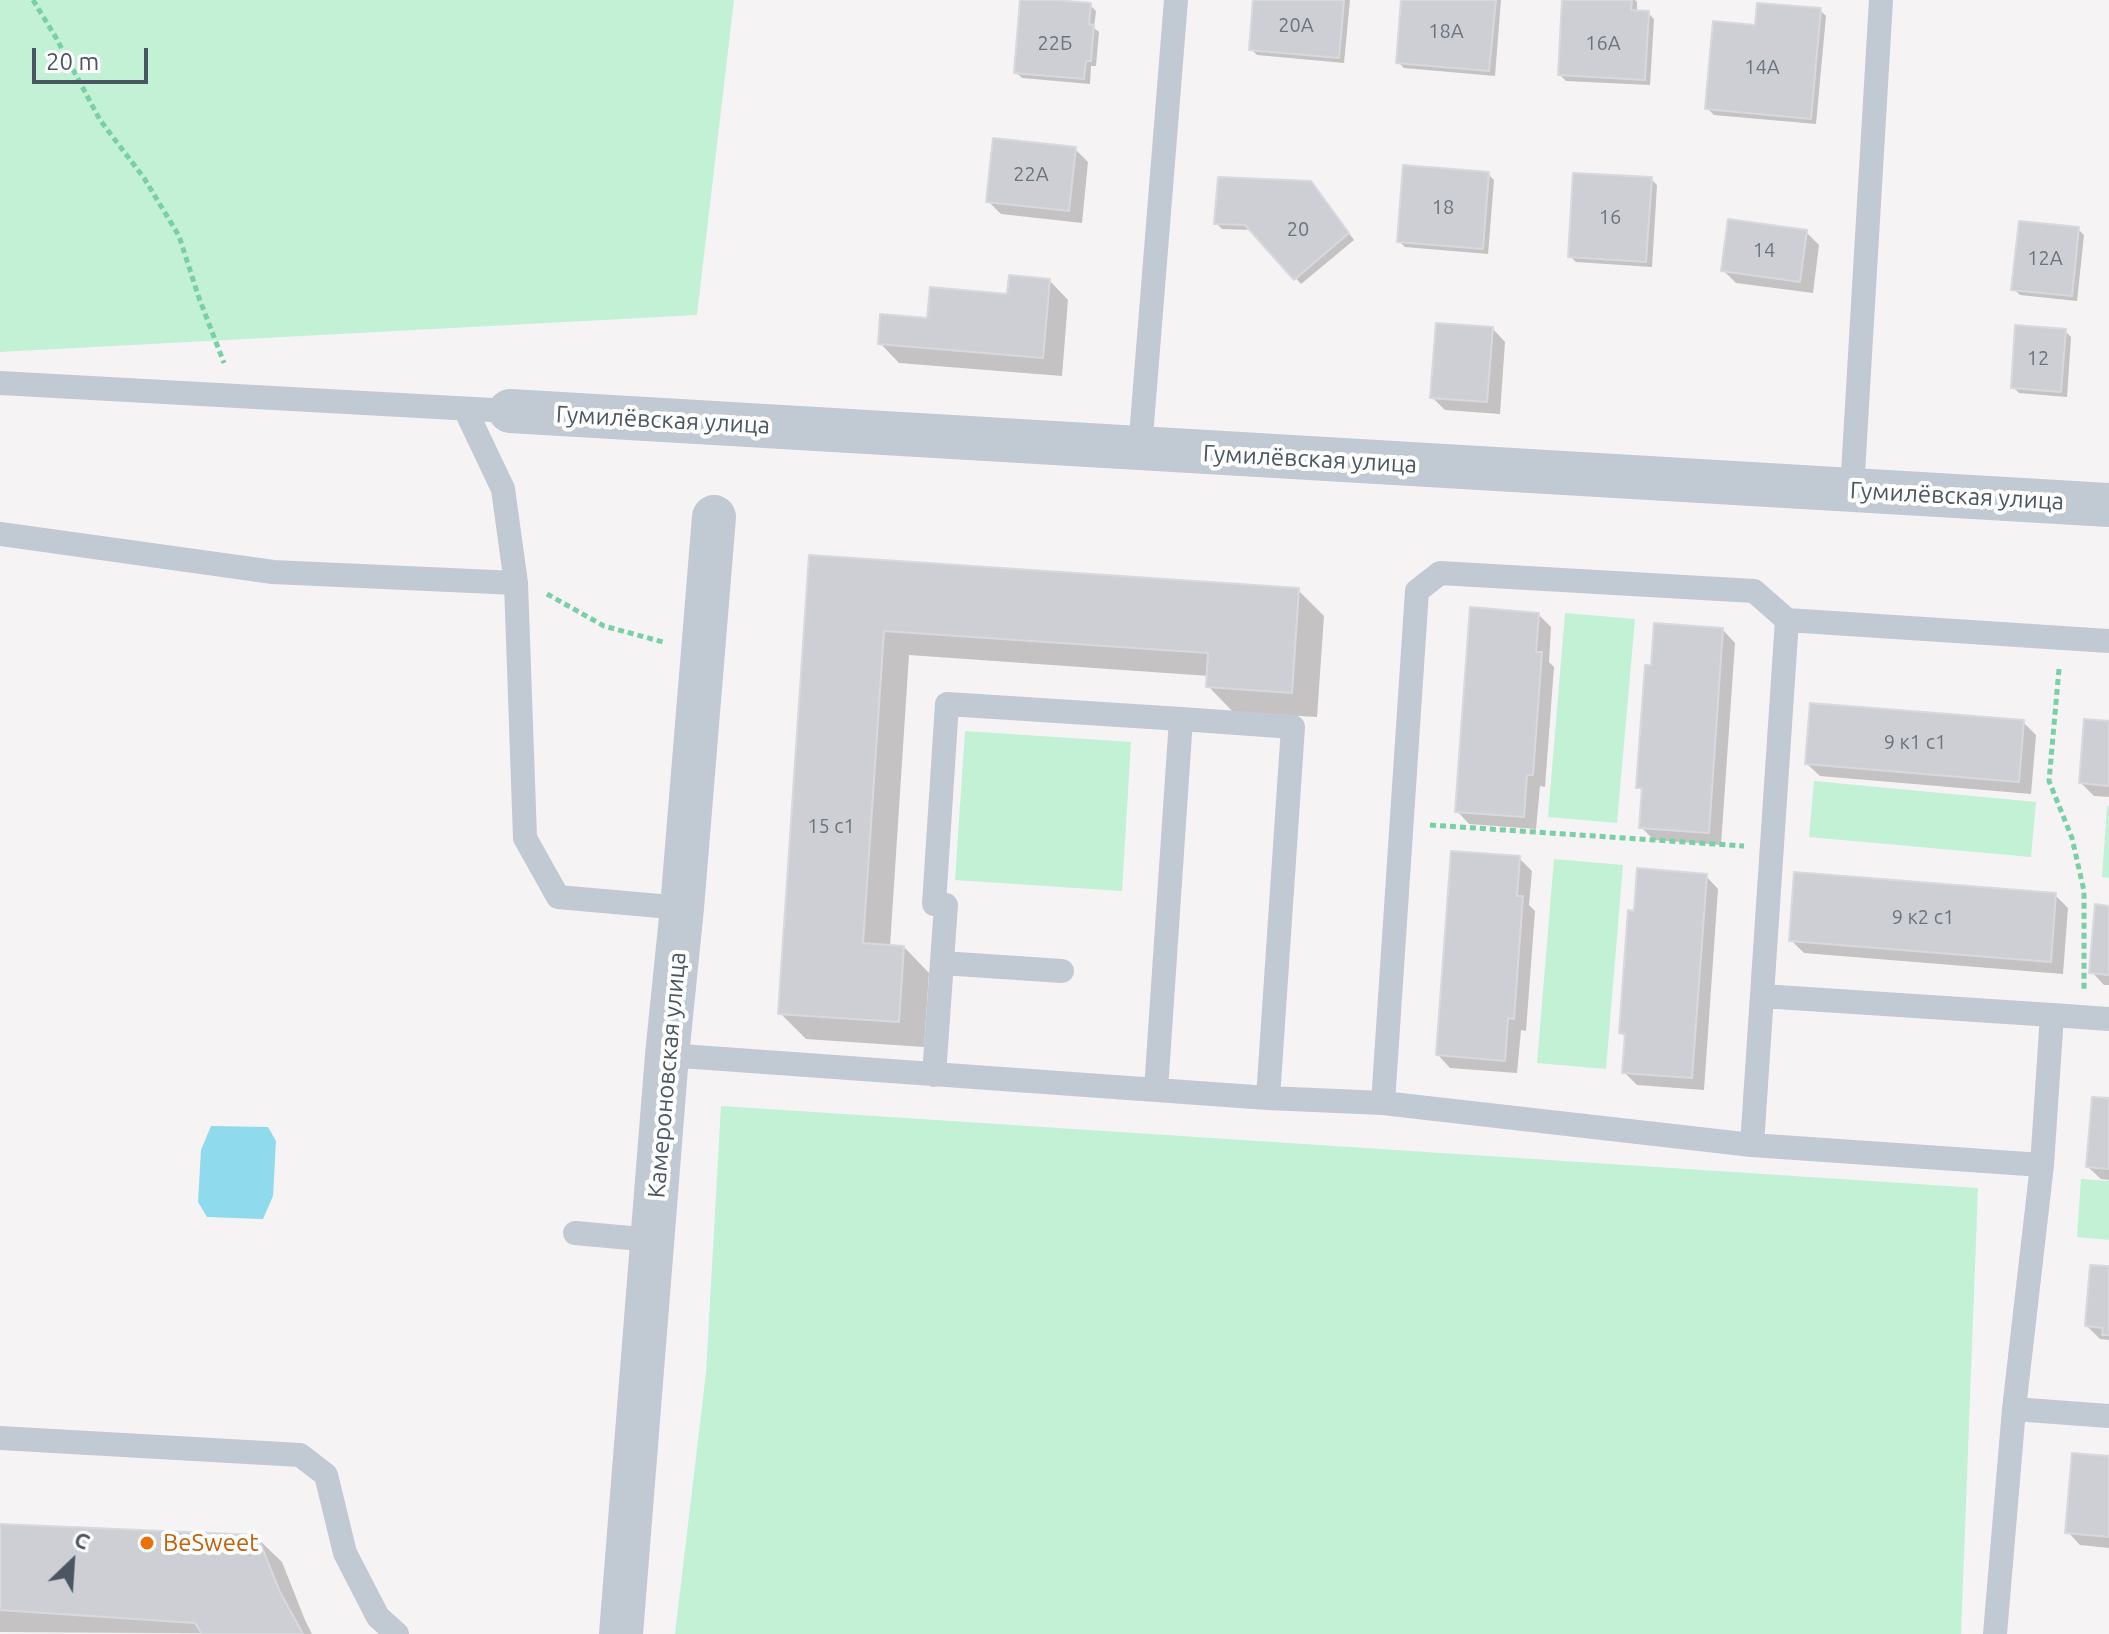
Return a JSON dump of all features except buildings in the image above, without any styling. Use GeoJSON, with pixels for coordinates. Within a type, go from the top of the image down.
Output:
{"type":"FeatureCollection","features":[{"type":"Feature","properties":{"kind":"street","name":"Гумилёвская улица"},"geometry":{"type":"LineString","coordinates":[[510,411],[2109,505]]}},
{"type":"Feature","properties":{"kind":"street","name":"Камероновская улица"},"geometry":{"type":"LineString","coordinates":[[621,1634],[714,517]]}},
{"type":"Feature","properties":{"kind":"lane"},"geometry":{"type":"LineString","coordinates":[[1140,449],[1176,0]]}},
{"type":"Feature","properties":{"kind":"lane"},"geometry":{"type":"LineString","coordinates":[[1852,490],[1881,0]]}},
{"type":"Feature","properties":{"kind":"lane"},"geometry":{"type":"LineString","coordinates":[[0,383],[510,411]]}},
{"type":"Feature","properties":{"kind":"lane"},"geometry":{"type":"LineString","coordinates":[[465,409],[503,489],[516,583],[525,838],[558,897],[682,908]]}},
{"type":"Feature","properties":{"kind":"lane"},"geometry":{"type":"LineString","coordinates":[[0,534],[273,572],[516,583]]}},
{"type":"Feature","properties":{"kind":"lane"},"geometry":{"type":"LineString","coordinates":[[1383,1103],[1417,591],[1440,573],[1754,591],[1787,620],[2109,641]]}},
{"type":"Feature","properties":{"kind":"lane"},"geometry":{"type":"LineString","coordinates":[[1752,1145],[1787,620]]}},
{"type":"Feature","properties":{"kind":"lane"},"geometry":{"type":"LineString","coordinates":[[934,1075],[946,905],[934,904],[947,704],[1181,719],[1293,727],[1268,1098]]}},
{"type":"Feature","properties":{"kind":"lane"},"geometry":{"type":"LineString","coordinates":[[1156,1090],[1181,719]]}},
{"type":"Feature","properties":{"kind":"lane"},"geometry":{"type":"LineString","coordinates":[[942,963],[1062,971]]}},
{"type":"Feature","properties":{"kind":"lane"},"geometry":{"type":"LineString","coordinates":[[1762,996],[2109,1019]]}},
{"type":"Feature","properties":{"kind":"lane"},"geometry":{"type":"LineString","coordinates":[[1995,1634],[2014,1409],[2042,1165],[2052,1015]]}},
{"type":"Feature","properties":{"kind":"lane"},"geometry":{"type":"LineString","coordinates":[[667,1055],[1268,1098],[1383,1103],[1752,1145],[2042,1165]]}},
{"type":"Feature","properties":{"kind":"lane"},"geometry":{"type":"LineString","coordinates":[[575,1233],[652,1240]]}},
{"type":"Feature","properties":{"kind":"lane"},"geometry":{"type":"LineString","coordinates":[[2014,1409],[2109,1416]]}},
{"type":"Feature","properties":{"kind":"lane"},"geometry":{"type":"LineString","coordinates":[[0,1438],[300,1455],[326,1475],[345,1553],[378,1617],[397,1634]]}},
{"type":"Feature","properties":{"kind":"path"},"geometry":{"type":"LineString","coordinates":[[33,0],[100,120],[144,178],[179,236],[228,372]]}},
{"type":"Feature","properties":{"kind":"path"},"geometry":{"type":"LineString","coordinates":[[516,583],[555,597],[604,626],[671,644]]}},
{"type":"Feature","properties":{"kind":"path"},"geometry":{"type":"LineString","coordinates":[[2061,638],[2049,781],[2072,838],[2084,891],[2084,1018]]}},
{"type":"Feature","properties":{"kind":"path"},"geometry":{"type":"LineString","coordinates":[[1401,823],[1772,848]]}},
{"type":"Feature","properties":{"kind":"green space"},"geometry":{"type":"Polygon","coordinates":[[[0,0],[734,0],[697,315],[0,352],[0,0]]]}},
{"type":"Feature","properties":{"kind":"green space"},"geometry":{"type":"Polygon","coordinates":[[[1565,613],[1635,619],[1617,823],[1548,817],[1565,613]]]}},
{"type":"Feature","properties":{"kind":"green space"},"geometry":{"type":"Polygon","coordinates":[[[965,731],[1131,742],[1122,891],[955,880],[965,731]]]}},
{"type":"Feature","properties":{"kind":"green space"},"geometry":{"type":"Polygon","coordinates":[[[1814,781],[2036,802],[2031,857],[1809,837],[1814,781]]]}},
{"type":"Feature","properties":{"kind":"green space"},"geometry":{"type":"Polygon","coordinates":[[[2109,806],[2109,878],[2102,877],[2109,806]]]}},
{"type":"Feature","properties":{"kind":"green space"},"geometry":{"type":"Polygon","coordinates":[[[1554,859],[1623,865],[1606,1069],[1537,1063],[1554,859]]]}},
{"type":"Feature","properties":{"kind":"green space"},"geometry":{"type":"Polygon","coordinates":[[[721,1106],[1978,1188],[1961,1634],[675,1634],[706,1373],[721,1106]]]}},
{"type":"Feature","properties":{"kind":"green space"},"geometry":{"type":"Polygon","coordinates":[[[2081,1179],[2109,1181],[2109,1240],[2077,1237],[2081,1179]]]}},
{"type":"Feature","properties":{"kind":"water"},"geometry":{"type":"Polygon","coordinates":[[[211,1126],[268,1127],[276,1141],[273,1196],[263,1219],[207,1217],[198,1202],[201,1150],[211,1126]]]}},
{"type":"Feature","properties":{"kind":"place","name":"BeSweet"},"geometry":{"type":"Point","coordinates":[147,1543]}}]}
